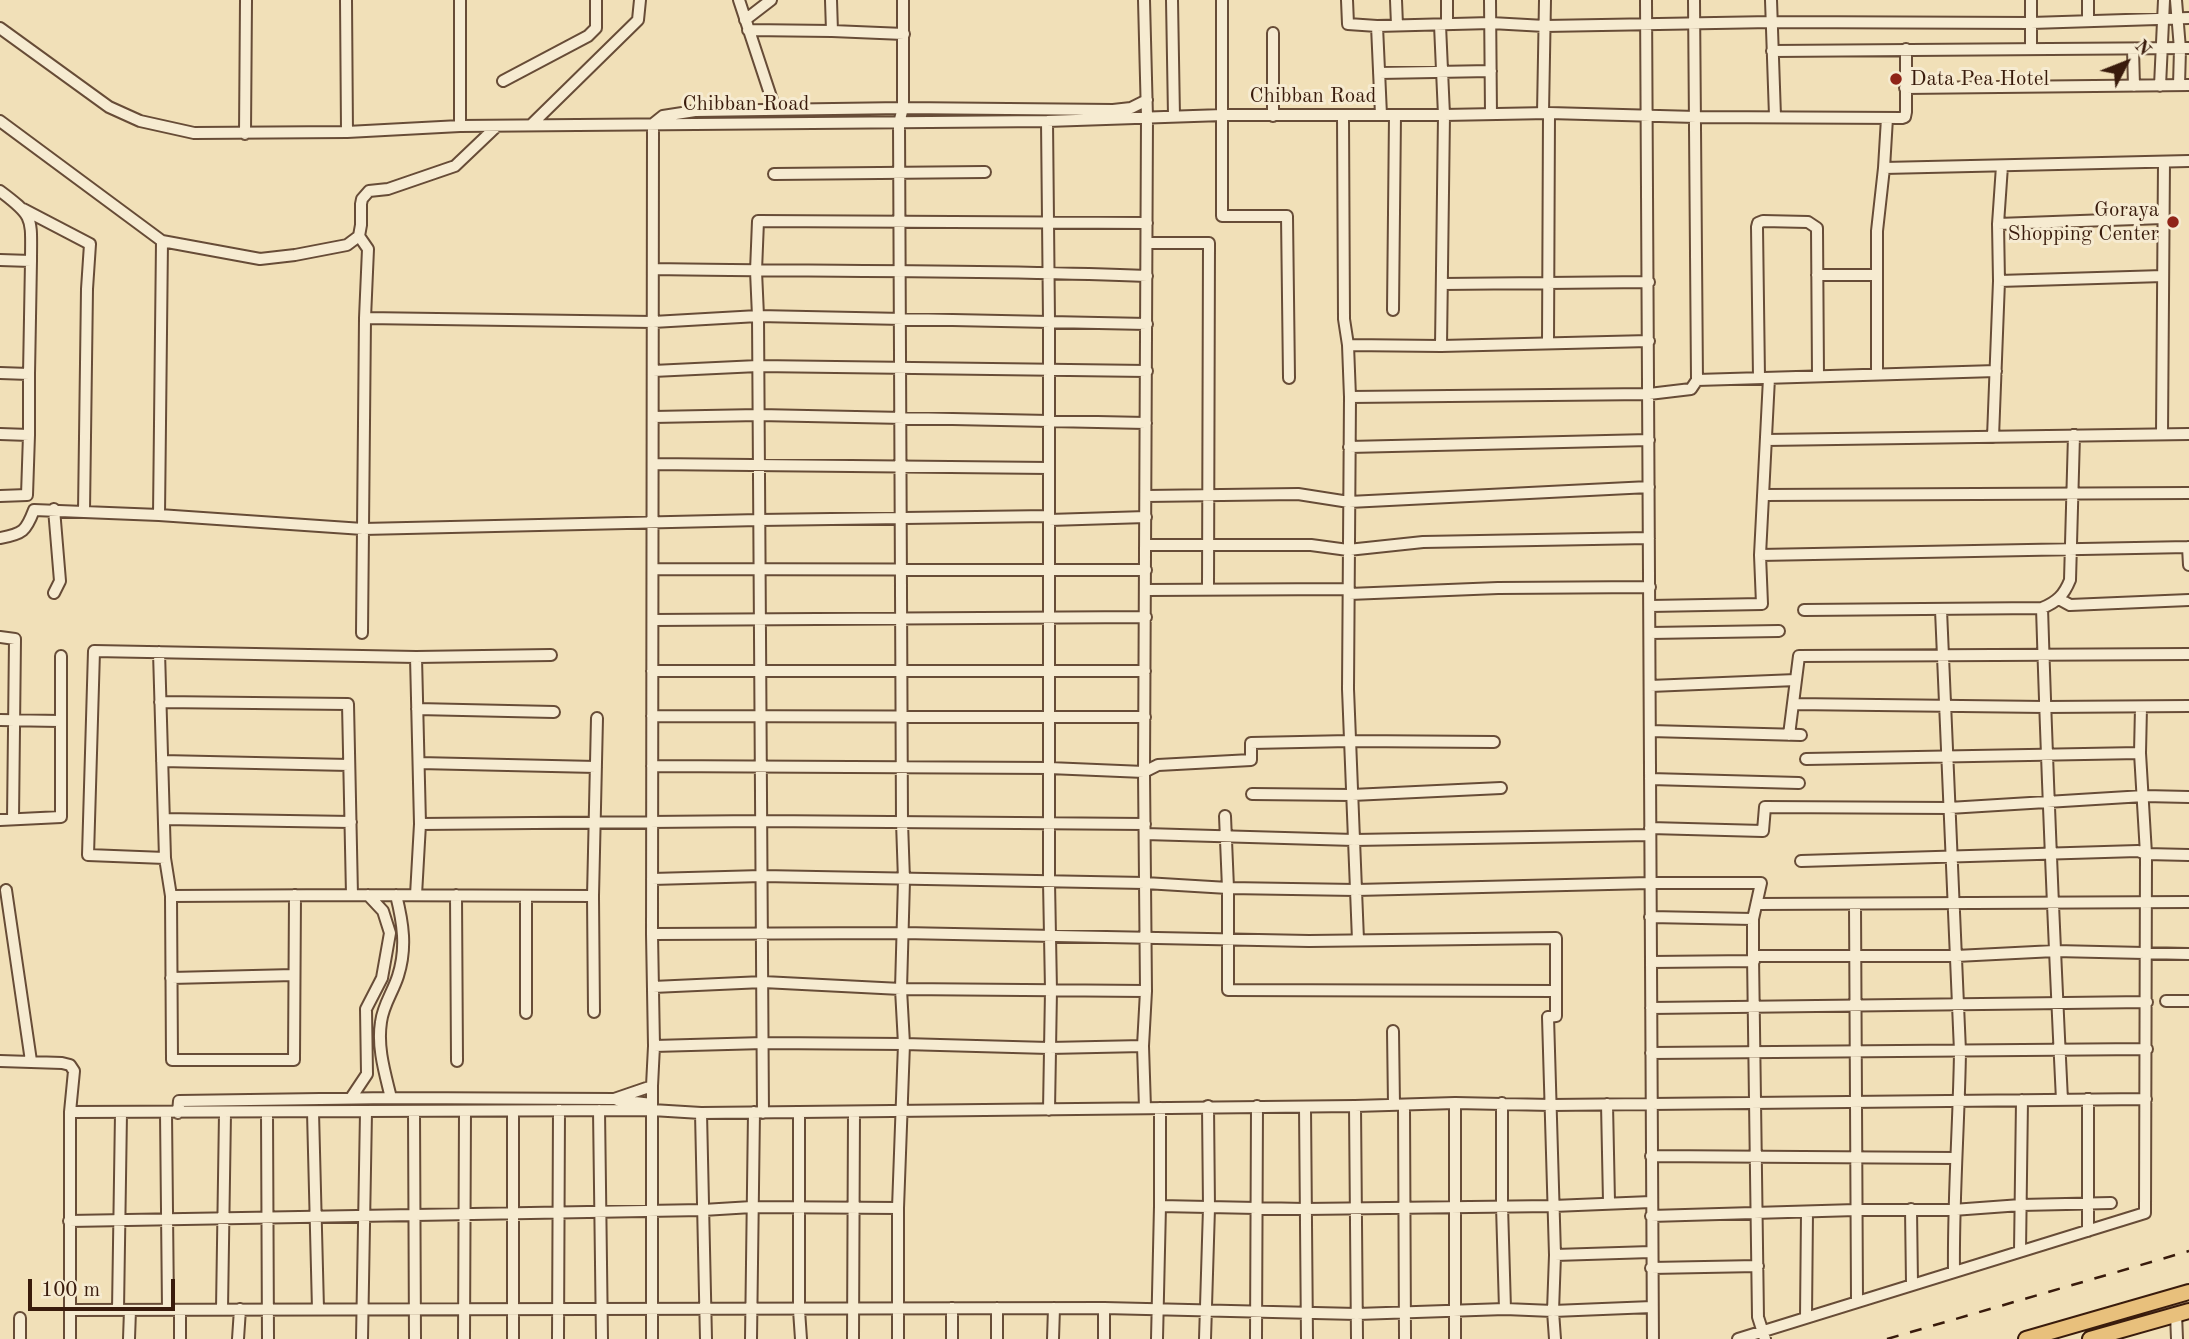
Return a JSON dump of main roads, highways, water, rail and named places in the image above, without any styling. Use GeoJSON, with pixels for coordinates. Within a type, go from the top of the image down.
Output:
{"type":"FeatureCollection","features":[{"type":"Feature","properties":{"kind":"main road"},"geometry":{"type":"LineString","coordinates":[[2026,1339],[2189,1292]]}},
{"type":"Feature","properties":{"kind":"main road"},"geometry":{"type":"LineString","coordinates":[[2090,1339],[2119,1334],[2183,1312]]}},
{"type":"Feature","properties":{"kind":"railway"},"geometry":{"type":"LineString","coordinates":[[1887,1339],[2189,1251]]}},
{"type":"Feature","properties":{"kind":"place","name":"Data Pea Hotel"},"geometry":{"type":"Point","coordinates":[1896,79]}},
{"type":"Feature","properties":{"kind":"place","name":"Goraya Shopping Center"},"geometry":{"type":"Point","coordinates":[2173,222]}}]}
